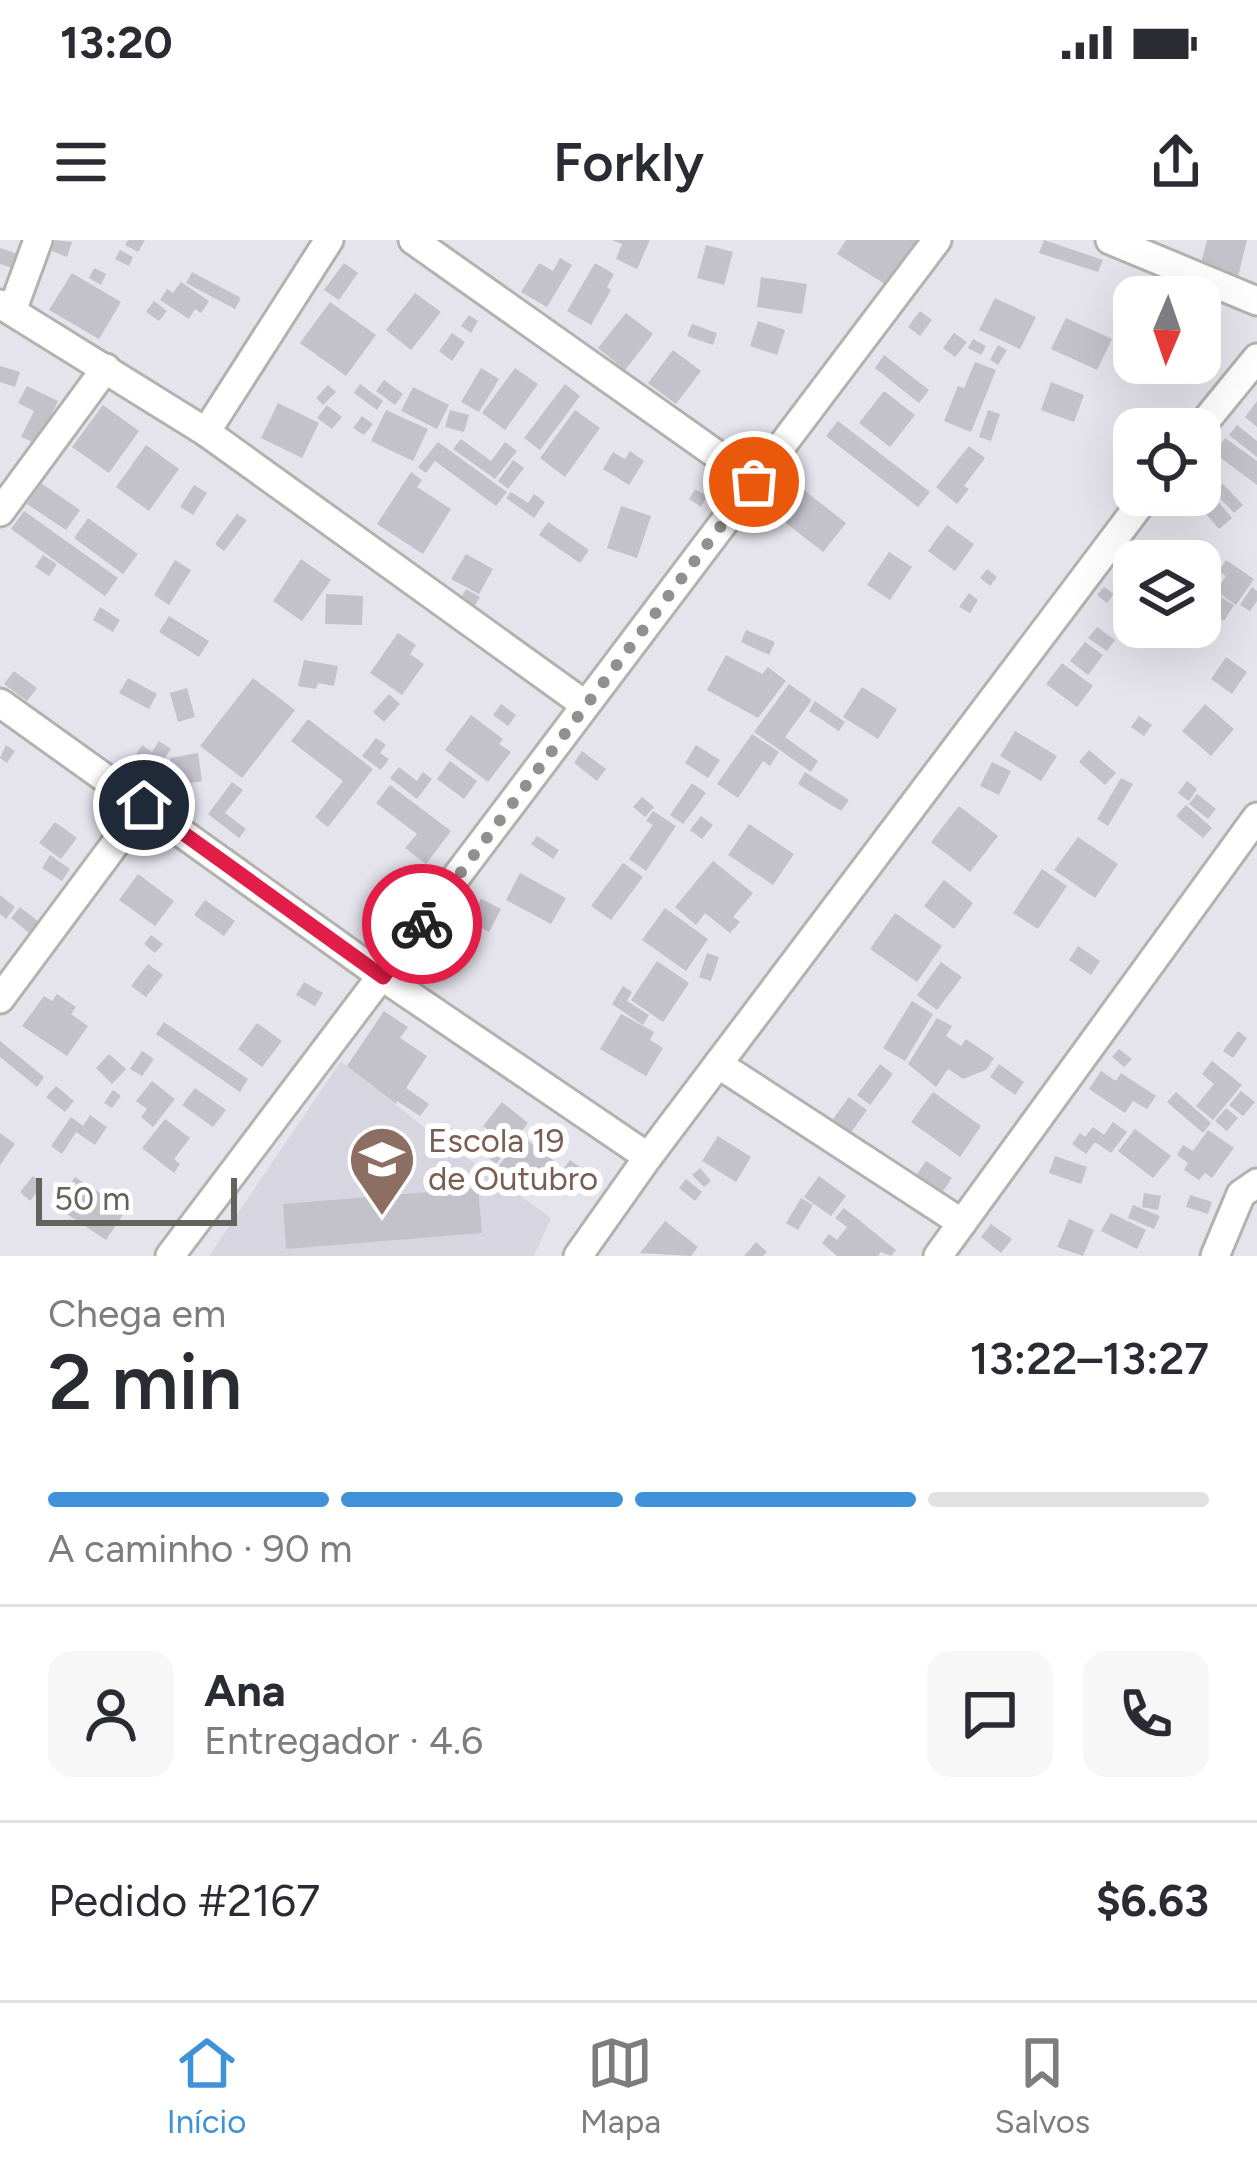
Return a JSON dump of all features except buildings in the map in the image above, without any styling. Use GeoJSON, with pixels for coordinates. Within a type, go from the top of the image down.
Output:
{"type":"FeatureCollection","features":[{"type":"Feature","properties":{"kind":"street"},"geometry":{"type":"LineString","coordinates":[[38,240],[6,308],[206,432],[584,704]]}},
{"type":"Feature","properties":{"kind":"street"},"geometry":{"type":"LineString","coordinates":[[206,432],[329,240]]}},
{"type":"Feature","properties":{"kind":"street"},"geometry":{"type":"LineString","coordinates":[[413,240],[754,482]]}},
{"type":"Feature","properties":{"kind":"street"},"geometry":{"type":"LineString","coordinates":[[170,1256],[937,240]]}},
{"type":"Feature","properties":{"kind":"street"},"geometry":{"type":"LineString","coordinates":[[1110,240],[1257,301]]}},
{"type":"Feature","properties":{"kind":"street"},"geometry":{"type":"LineString","coordinates":[[1216,408],[1257,358]]}},
{"type":"Feature","properties":{"kind":"street"},"geometry":{"type":"LineString","coordinates":[[0,512],[106,368]]}},
{"type":"Feature","properties":{"kind":"street"},"geometry":{"type":"LineString","coordinates":[[578,1256],[1131,516]]}},
{"type":"Feature","properties":{"kind":"street"},"geometry":{"type":"LineString","coordinates":[[0,703],[383,977],[648,1157]]}},
{"type":"Feature","properties":{"kind":"street"},"geometry":{"type":"LineString","coordinates":[[0,999],[144,805]]}},
{"type":"Feature","properties":{"kind":"street"},"geometry":{"type":"LineString","coordinates":[[938,1256],[1257,817]]}},
{"type":"Feature","properties":{"kind":"street"},"geometry":{"type":"LineString","coordinates":[[718,1064],[962,1222]]}},
{"type":"Feature","properties":{"kind":"street"},"geometry":{"type":"LineString","coordinates":[[1215,1256],[1240,1194],[1257,1183]]}},
{"type":"Feature","properties":{"kind":"shaded area"},"geometry":{"type":"Polygon","coordinates":[[[341,1061],[551,1218],[534,1256],[209,1256],[341,1061]]]}},
{"type":"Feature","properties":{"kind":"way so far"},"geometry":{"type":"LineString","coordinates":[[422,924],[754,482]]}},
{"type":"Feature","properties":{"kind":"place","name":"Escola 19 de Outubro"},"geometry":{"type":"Point","coordinates":[382,1218]}},
{"type":"Feature","properties":{"kind":"route"},"geometry":{"type":"LineString","coordinates":[[144,805],[383,977],[422,924]]}}]}
